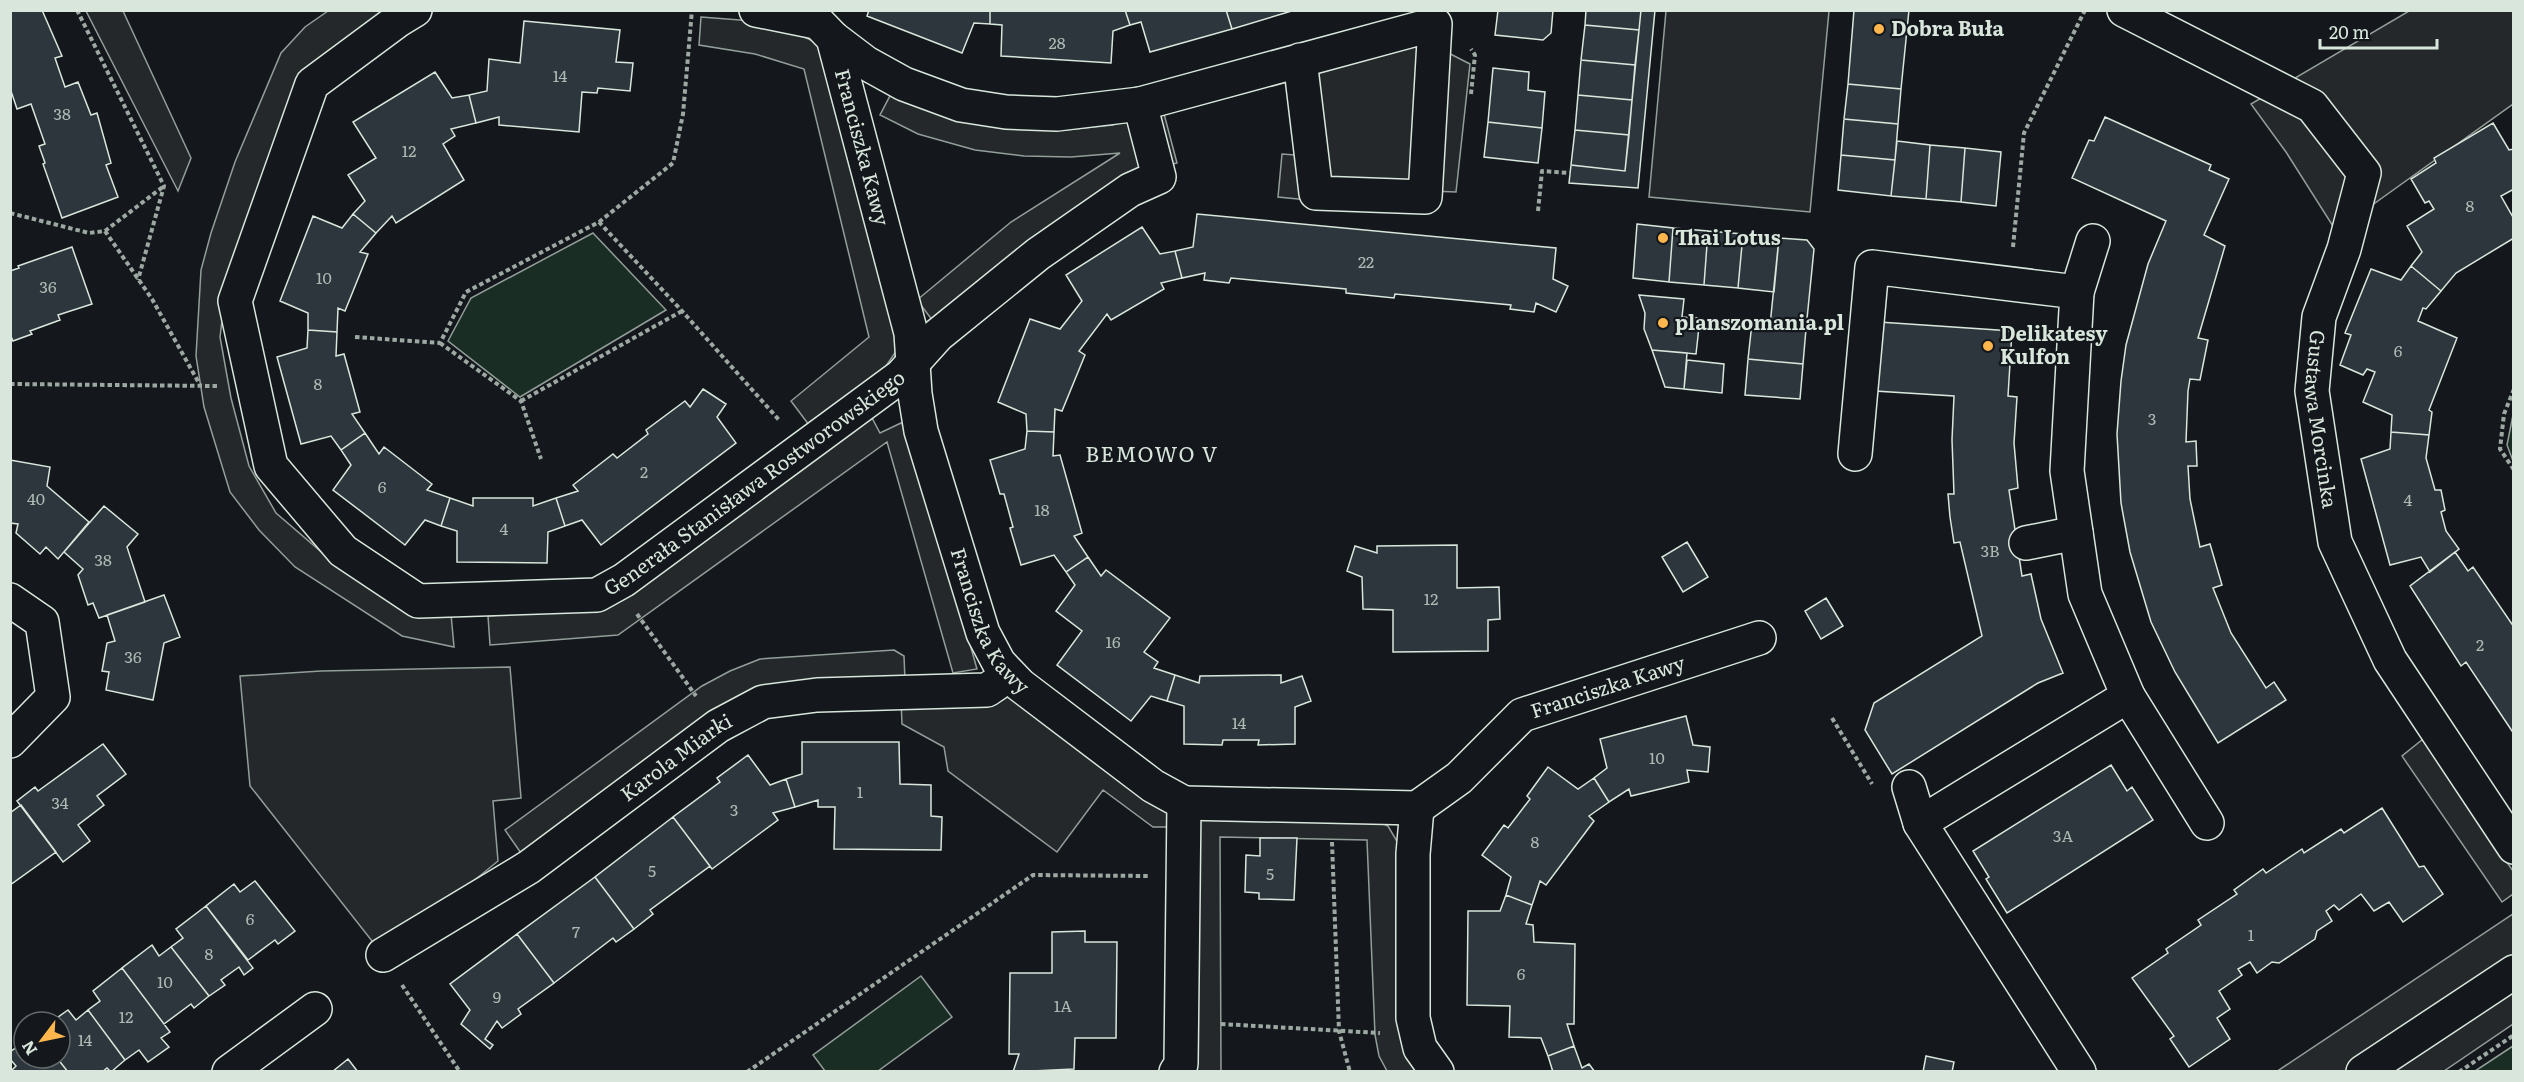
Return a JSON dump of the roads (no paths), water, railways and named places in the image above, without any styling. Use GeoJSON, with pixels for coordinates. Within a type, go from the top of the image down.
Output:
{"type":"FeatureCollection","features":[{"type":"Feature","properties":{"kind":"street","name":"Generała Stanisława Rostworowskiego"},"geometry":{"type":"LineString","coordinates":[[415,10],[312,84],[235,301],[271,466],[343,551],[418,601],[597,595],[616,584],[803,447],[901,375],[913,363]]}},
{"type":"Feature","properties":{"kind":"street"},"geometry":{"type":"LineString","coordinates":[[756,10],[818,23]]}},
{"type":"Feature","properties":{"kind":"street","name":"Gustawa Morcinka"},"geometry":{"type":"LineString","coordinates":[[2124,10],[2312,106],[2364,173],[2344,249],[2319,317],[2312,391],[2335,542],[2390,660],[2514,847]]}},
{"type":"Feature","properties":{"kind":"street","name":"Franciszka Kawy"},"geometry":{"type":"LineString","coordinates":[[818,23],[866,63],[894,79],[961,105],[1006,112],[1057,114],[1140,104],[1300,60],[1435,24],[1425,197],[1316,193],[1300,60]]}},
{"type":"Feature","properties":{"kind":"street","name":"Franciszka Kawy"},"geometry":{"type":"LineString","coordinates":[[818,23],[912,333],[915,394],[921,431],[980,622],[990,646],[1009,675],[1153,786],[1184,803],[1416,808],[1459,778],[1522,715],[1760,638]]}},
{"type":"Feature","properties":{"kind":"street"},"geometry":{"type":"LineString","coordinates":[[913,363],[938,335],[1038,254],[1130,190],[1159,177],[1140,104]]}},
{"type":"Feature","properties":{"kind":"street"},"geometry":{"type":"LineString","coordinates":[[2093,241],[2077,292],[2067,471],[2085,594],[2128,696],[2207,823]]}},
{"type":"Feature","properties":{"kind":"street"},"geometry":{"type":"LineString","coordinates":[[1855,454],[1872,267],[2077,292]]}},
{"type":"Feature","properties":{"kind":"street"},"geometry":{"type":"LineString","coordinates":[[2026,543],[2076,533]]}},
{"type":"Feature","properties":{"kind":"street"},"geometry":{"type":"LineString","coordinates":[[10,600],[42,622],[53,697],[10,741]]}},
{"type":"Feature","properties":{"kind":"street","name":"Karola Miarki"},"geometry":{"type":"LineString","coordinates":[[383,955],[529,867],[718,726],[763,702],[787,697],[987,690],[1009,675]]}},
{"type":"Feature","properties":{"kind":"street"},"geometry":{"type":"LineString","coordinates":[[1920,823],[2128,696]]}},
{"type":"Feature","properties":{"kind":"street"},"geometry":{"type":"LineString","coordinates":[[1909,787],[1920,823],[2079,1071]]}},
{"type":"Feature","properties":{"kind":"street"},"geometry":{"type":"LineString","coordinates":[[1176,1071],[1181,1064],[1184,803]]}},
{"type":"Feature","properties":{"kind":"street"},"geometry":{"type":"LineString","coordinates":[[1416,808],[1413,854],[1413,1018],[1420,1048],[1437,1071]]}},
{"type":"Feature","properties":{"kind":"street"},"geometry":{"type":"LineString","coordinates":[[2363,1071],[2514,972]]}},
{"type":"Feature","properties":{"kind":"street"},"geometry":{"type":"LineString","coordinates":[[229,1071],[315,1009]]}},
{"type":"Feature","properties":{"kind":"place","name":"Dobra Buła"},"geometry":{"type":"Point","coordinates":[1879,29]}},
{"type":"Feature","properties":{"kind":"place","name":"Thai Lotus"},"geometry":{"type":"Point","coordinates":[1663,238]}},
{"type":"Feature","properties":{"kind":"place","name":"planszomania.pl"},"geometry":{"type":"Point","coordinates":[1663,323]}},
{"type":"Feature","properties":{"kind":"place","name":"Delikatesy Kulfon"},"geometry":{"type":"Point","coordinates":[1988,346]}},
{"type":"Feature","properties":{"kind":"district","name":"BEMOWO V"},"geometry":{"type":"Point","coordinates":[1152,455]}}]}
